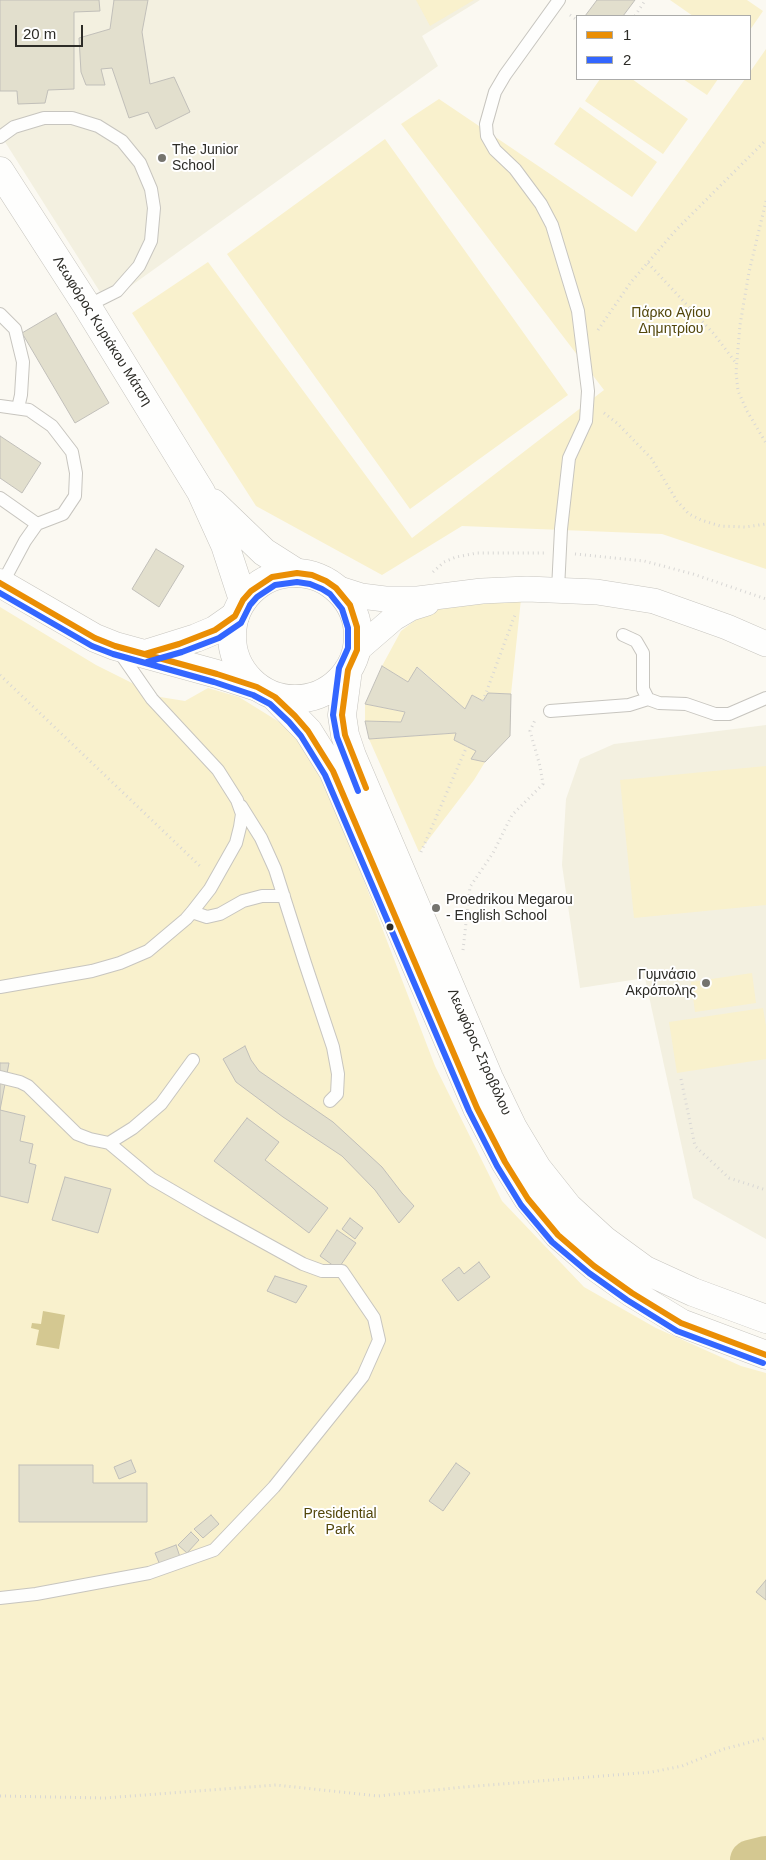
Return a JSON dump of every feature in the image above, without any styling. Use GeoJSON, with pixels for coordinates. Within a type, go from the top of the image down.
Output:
{"type":"FeatureCollection","features":[{"type":"Feature","properties":{"kind":"main road","name":"Λεωφόρος Κυριάκου Μάτση"},"geometry":{"type":"LineString","coordinates":[[0,171],[88,306],[201,492],[225,546],[239,608]]}},
{"type":"Feature","properties":{"kind":"main road","name":"Λεωφόρος Κυριάκου Μάτση"},"geometry":{"type":"LineString","coordinates":[[201,492],[264,552],[297,573]]}},
{"type":"Feature","properties":{"kind":"main road"},"geometry":{"type":"LineString","coordinates":[[1,584],[75,627],[115,646],[217,674],[287,699],[310,698],[332,688],[352,660],[357,627],[355,616],[347,601],[336,588],[319,578],[297,573],[284,574],[261,583],[239,608],[215,630],[145,654]]}},
{"type":"Feature","properties":{"kind":"main road"},"geometry":{"type":"LineString","coordinates":[[239,608],[232,637],[236,658],[242,671],[266,692]]}},
{"type":"Feature","properties":{"kind":"main road","name":"Λεωφόρος Στροβόλου"},"geometry":{"type":"LineString","coordinates":[[352,660],[342,715],[345,735],[356,765],[490,1078],[513,1128],[537,1168],[568,1207],[604,1240],[646,1270],[693,1292],[766,1320]]}},
{"type":"Feature","properties":{"kind":"main road","name":"Λεωφόρος Στροβόλου"},"geometry":{"type":"LineString","coordinates":[[266,692],[308,731],[333,771],[477,1108],[505,1162],[528,1199],[558,1235],[594,1266],[632,1293],[681,1323],[766,1355]]}},
{"type":"Feature","properties":{"kind":"street"},"geometry":{"type":"LineString","coordinates":[[336,588],[361,596],[385,599],[418,599],[482,591],[558,589],[597,592],[654,601],[727,627],[766,644]]}},
{"type":"Feature","properties":{"kind":"street"},"geometry":{"type":"LineString","coordinates":[[352,660],[400,615],[412,608],[458,594]]}},
{"type":"Feature","properties":{"kind":"lane"},"geometry":{"type":"LineString","coordinates":[[558,589],[560,529],[569,458],[586,421],[588,391],[578,310],[552,225],[541,204],[514,170],[494,150],[486,130],[488,111],[495,92],[559,0]]}},
{"type":"Feature","properties":{"kind":"lane"},"geometry":{"type":"LineString","coordinates":[[0,137],[14,127],[44,118],[72,118],[98,126],[122,141],[140,163],[151,189],[154,208],[151,241],[139,266],[117,290],[88,306]]}},
{"type":"Feature","properties":{"kind":"lane"},"geometry":{"type":"LineString","coordinates":[[0,314],[15,329],[23,362],[21,395],[18,408]]}},
{"type":"Feature","properties":{"kind":"lane"},"geometry":{"type":"LineString","coordinates":[[0,406],[30,410],[52,426],[72,452],[76,473],[75,496],[63,514],[37,524],[25,541],[1,584]]}},
{"type":"Feature","properties":{"kind":"lane"},"geometry":{"type":"LineString","coordinates":[[0,498],[37,524]]}},
{"type":"Feature","properties":{"kind":"lane"},"geometry":{"type":"LineString","coordinates":[[624,635],[636,641],[643,653],[643,689],[648,699]]}},
{"type":"Feature","properties":{"kind":"lane"},"geometry":{"type":"LineString","coordinates":[[115,646],[152,699],[218,770],[261,838],[275,869],[334,1047],[338,1074],[337,1094],[330,1101]]}},
{"type":"Feature","properties":{"kind":"lane"},"geometry":{"type":"LineString","coordinates":[[550,712],[629,705],[648,699],[659,702],[686,704],[715,714],[729,714],[766,698]]}},
{"type":"Feature","properties":{"kind":"lane"},"geometry":{"type":"LineString","coordinates":[[0,987],[92,971],[120,963],[148,951],[186,919],[215,881],[236,843],[242,814],[237,800]]}},
{"type":"Feature","properties":{"kind":"lane"},"geometry":{"type":"LineString","coordinates":[[192,912],[207,917],[213,916],[243,901],[262,896],[284,896]]}},
{"type":"Feature","properties":{"kind":"lane"},"geometry":{"type":"LineString","coordinates":[[108,1143],[133,1128],[161,1104],[193,1060]]}},
{"type":"Feature","properties":{"kind":"lane"},"geometry":{"type":"LineString","coordinates":[[0,1077],[28,1086],[77,1134],[108,1143],[152,1179],[303,1264],[322,1270],[342,1271],[374,1318],[379,1340],[363,1376],[274,1487],[214,1550],[149,1573],[36,1594],[0,1598]]}},
{"type":"Feature","properties":{"kind":"path"},"geometry":{"type":"LineString","coordinates":[[636,15],[644,2]]}},
{"type":"Feature","properties":{"kind":"path"},"geometry":{"type":"LineString","coordinates":[[596,334],[611,309],[676,230],[766,140]]}},
{"type":"Feature","properties":{"kind":"path"},"geometry":{"type":"LineString","coordinates":[[766,201],[749,272],[740,324],[736,364],[738,391],[747,411],[766,443]]}},
{"type":"Feature","properties":{"kind":"path"},"geometry":{"type":"LineString","coordinates":[[648,263],[714,334],[736,364]]}},
{"type":"Feature","properties":{"kind":"path"},"geometry":{"type":"LineString","coordinates":[[588,391],[595,406],[617,423],[651,458],[677,501],[688,514],[720,526],[766,524]]}},
{"type":"Feature","properties":{"kind":"path"},"geometry":{"type":"LineString","coordinates":[[483,701],[517,608]]}},
{"type":"Feature","properties":{"kind":"path"},"geometry":{"type":"LineString","coordinates":[[0,676],[215,881]]}},
{"type":"Feature","properties":{"kind":"path"},"geometry":{"type":"LineString","coordinates":[[443,970],[460,959],[470,887],[493,853],[512,815],[544,784],[530,731],[536,715],[550,712]]}},
{"type":"Feature","properties":{"kind":"path"},"geometry":{"type":"LineString","coordinates":[[420,853],[467,746]]}},
{"type":"Feature","properties":{"kind":"path"},"geometry":{"type":"LineString","coordinates":[[681,1079],[695,1146],[729,1178],[766,1190]]}},
{"type":"Feature","properties":{"kind":"path"},"geometry":{"type":"LineString","coordinates":[[0,1796],[106,1798],[276,1786],[378,1796],[652,1772],[682,1766],[724,1749],[766,1738]]}},
{"type":"Feature","properties":{"kind":"shaded area","name":"The Junior School"},"geometry":{"type":"Polygon","coordinates":[[[0,0],[480,0],[422,36],[438,66],[107,303],[0,134],[0,0]]]}},
{"type":"Feature","properties":{"kind":"shaded area","name":"Γυμνάσιο Ακρόπολης"},"geometry":{"type":"Polygon","coordinates":[[[766,725],[766,1239],[693,1198],[645,978],[580,988],[562,865],[566,799],[580,759],[614,744],[766,725]]]}},
{"type":"Feature","properties":{"kind":"shaded area"},"geometry":{"type":"Polygon","coordinates":[[[43,1311],[65,1315],[59,1349],[36,1345],[39,1330],[31,1328],[32,1323],[41,1324],[43,1311]]]}},
{"type":"Feature","properties":{"kind":"green space"},"geometry":{"type":"Polygon","coordinates":[[[416,0],[474,0],[430,26],[416,0]]]}},
{"type":"Feature","properties":{"kind":"green space"},"geometry":{"type":"Polygon","coordinates":[[[670,0],[747,0],[763,11],[751,29],[751,15],[692,15],[670,0]]]}},
{"type":"Feature","properties":{"kind":"green space","name":"Πάρκο Αγίου Δημητρίου"},"geometry":{"type":"Polygon","coordinates":[[[766,49],[766,569],[662,534],[462,526],[382,575],[256,506],[132,313],[208,262],[412,538],[604,390],[401,124],[439,99],[636,232],[744,80],[751,80],[751,71],[766,49]]]}},
{"type":"Feature","properties":{"kind":"green space"},"geometry":{"type":"Polygon","coordinates":[[[599,80],[633,80],[688,119],[663,154],[585,101],[599,80]]]}},
{"type":"Feature","properties":{"kind":"green space"},"geometry":{"type":"Polygon","coordinates":[[[684,80],[717,80],[707,95],[684,80]]]}},
{"type":"Feature","properties":{"kind":"green space"},"geometry":{"type":"Polygon","coordinates":[[[580,107],[657,162],[632,197],[554,144],[580,107]]]}},
{"type":"Feature","properties":{"kind":"green space"},"geometry":{"type":"Polygon","coordinates":[[[385,139],[568,395],[410,509],[227,254],[385,139]]]}},
{"type":"Feature","properties":{"kind":"green space"},"geometry":{"type":"Polygon","coordinates":[[[471,599],[521,599],[511,694],[488,693],[483,701],[473,695],[465,709],[418,667],[408,682],[382,666],[401,631],[425,613],[471,599]]]}},
{"type":"Feature","properties":{"kind":"green space","name":"Presidential Park"},"geometry":{"type":"Polygon","coordinates":[[[0,607],[96,665],[160,697],[185,701],[208,688],[239,697],[297,733],[317,767],[361,873],[435,1066],[502,1201],[584,1287],[656,1328],[741,1366],[766,1373],[766,1860],[0,1860],[0,607]]]}},
{"type":"Feature","properties":{"kind":"green space"},"geometry":{"type":"Polygon","coordinates":[[[365,704],[405,712],[401,722],[365,721],[365,704]]]}},
{"type":"Feature","properties":{"kind":"green space"},"geometry":{"type":"Polygon","coordinates":[[[456,733],[454,740],[476,751],[471,759],[485,762],[474,780],[419,852],[369,739],[456,733]]]}},
{"type":"Feature","properties":{"kind":"green space"},"geometry":{"type":"Polygon","coordinates":[[[766,766],[766,905],[634,918],[620,780],[766,766]]]}},
{"type":"Feature","properties":{"kind":"green space"},"geometry":{"type":"Polygon","coordinates":[[[752,973],[756,1003],[695,1012],[691,982],[752,973]]]}},
{"type":"Feature","properties":{"kind":"green space"},"geometry":{"type":"Polygon","coordinates":[[[763,1008],[766,1026],[766,1059],[677,1073],[669,1022],[763,1008]]]}},
{"type":"Feature","properties":{"kind":"building"},"geometry":{"type":"Polygon","coordinates":[[[0,0],[99,0],[100,11],[74,12],[74,89],[48,90],[45,103],[18,104],[17,91],[0,91],[0,0]]]}},
{"type":"Feature","properties":{"kind":"building"},"geometry":{"type":"Polygon","coordinates":[[[114,0],[148,0],[142,32],[150,84],[174,77],[190,112],[156,129],[148,112],[129,118],[112,68],[101,69],[105,85],[86,85],[81,72],[79,38],[110,29],[114,0]]]}},
{"type":"Feature","properties":{"kind":"building"},"geometry":{"type":"Polygon","coordinates":[[[597,0],[635,0],[624,15],[586,15],[597,0]]]}},
{"type":"Feature","properties":{"kind":"building"},"geometry":{"type":"Polygon","coordinates":[[[56,313],[109,403],[75,423],[22,333],[56,313]]]}},
{"type":"Feature","properties":{"kind":"building"},"geometry":{"type":"Polygon","coordinates":[[[0,436],[41,463],[22,493],[0,478],[0,436]]]}},
{"type":"Feature","properties":{"kind":"building"},"geometry":{"type":"Polygon","coordinates":[[[156,549],[184,566],[159,607],[132,589],[156,549]]]}},
{"type":"Feature","properties":{"kind":"building"},"geometry":{"type":"Polygon","coordinates":[[[382,666],[408,682],[417,667],[465,709],[472,695],[483,701],[488,693],[511,694],[510,736],[485,762],[471,759],[476,751],[454,740],[456,733],[369,739],[365,721],[401,722],[405,712],[365,704],[382,666]]]}},
{"type":"Feature","properties":{"kind":"building"},"geometry":{"type":"Polygon","coordinates":[[[245,1046],[251,1060],[259,1071],[333,1122],[382,1167],[414,1206],[399,1223],[375,1190],[342,1156],[283,1117],[236,1082],[223,1059],[245,1046]]]}},
{"type":"Feature","properties":{"kind":"building"},"geometry":{"type":"Polygon","coordinates":[[[0,1063],[9,1063],[0,1110],[0,1063]]]}},
{"type":"Feature","properties":{"kind":"building"},"geometry":{"type":"Polygon","coordinates":[[[0,1110],[25,1116],[20,1141],[33,1144],[29,1163],[36,1165],[28,1203],[0,1196],[0,1110]]]}},
{"type":"Feature","properties":{"kind":"building"},"geometry":{"type":"Polygon","coordinates":[[[247,1118],[279,1142],[265,1160],[328,1208],[309,1233],[214,1161],[247,1118]]]}},
{"type":"Feature","properties":{"kind":"building"},"geometry":{"type":"Polygon","coordinates":[[[65,1177],[111,1189],[98,1233],[52,1220],[65,1177]]]}},
{"type":"Feature","properties":{"kind":"building"},"geometry":{"type":"Polygon","coordinates":[[[350,1218],[363,1228],[355,1239],[342,1229],[350,1218]]]}},
{"type":"Feature","properties":{"kind":"building"},"geometry":{"type":"Polygon","coordinates":[[[337,1230],[356,1243],[338,1269],[320,1256],[337,1230]]]}},
{"type":"Feature","properties":{"kind":"building"},"geometry":{"type":"Polygon","coordinates":[[[479,1262],[490,1277],[458,1301],[442,1280],[459,1267],[464,1274],[479,1262]]]}},
{"type":"Feature","properties":{"kind":"building"},"geometry":{"type":"Polygon","coordinates":[[[275,1276],[307,1286],[296,1303],[267,1291],[275,1276]]]}},
{"type":"Feature","properties":{"kind":"building"},"geometry":{"type":"Polygon","coordinates":[[[131,1460],[136,1472],[119,1479],[114,1467],[131,1460]]]}},
{"type":"Feature","properties":{"kind":"building"},"geometry":{"type":"Polygon","coordinates":[[[456,1463],[470,1473],[443,1511],[429,1501],[456,1463]]]}},
{"type":"Feature","properties":{"kind":"building"},"geometry":{"type":"Polygon","coordinates":[[[19,1465],[93,1465],[93,1483],[147,1483],[147,1522],[19,1522],[19,1465]]]}},
{"type":"Feature","properties":{"kind":"building"},"geometry":{"type":"Polygon","coordinates":[[[211,1515],[219,1524],[203,1538],[194,1529],[211,1515]]]}},
{"type":"Feature","properties":{"kind":"building"},"geometry":{"type":"Polygon","coordinates":[[[191,1532],[199,1540],[187,1553],[178,1545],[191,1532]]]}},
{"type":"Feature","properties":{"kind":"building"},"geometry":{"type":"Polygon","coordinates":[[[176,1545],[180,1557],[160,1565],[155,1553],[176,1545]]]}},
{"type":"Feature","properties":{"kind":"building"},"geometry":{"type":"Polygon","coordinates":[[[766,1580],[766,1600],[756,1592],[766,1580]]]}},
{"type":"Feature","properties":{"kind":"waterway"},"geometry":{"type":"LineString","coordinates":[[750,1860],[766,1856]]}},
{"type":"Feature","properties":{"kind":"transit line","name":"1"},"geometry":{"type":"LineString","coordinates":[[145,654],[179,644],[215,630],[235,616],[243,600],[251,591],[272,577],[297,573],[312,575],[326,581],[336,588],[350,605],[357,627],[357,650],[348,670],[342,715],[345,735],[366,788]]}},
{"type":"Feature","properties":{"kind":"transit line","name":"2"},"geometry":{"type":"LineString","coordinates":[[147,662],[182,652],[219,638],[241,623],[250,605],[257,597],[275,585],[297,582],[310,584],[322,589],[330,594],[342,609],[348,628],[348,648],[339,668],[333,715],[337,737],[358,791]]}},
{"type":"Feature","properties":{"kind":"transit line","name":"1"},"geometry":{"type":"LineString","coordinates":[[0,583],[95,638],[115,646],[257,687],[275,697],[295,716],[308,731],[333,771],[477,1108],[505,1162],[528,1199],[558,1235],[594,1266],[632,1293],[681,1323],[766,1355]]}},
{"type":"Feature","properties":{"kind":"transit line","name":"2"},"geometry":{"type":"LineString","coordinates":[[0,593],[92,646],[113,654],[214,682],[253,695],[270,704],[289,722],[301,736],[325,775],[469,1111],[497,1166],[521,1205],[552,1242],[589,1273],[627,1300],[677,1331],[763,1363]]}},
{"type":"Feature","properties":{"kind":"place","name":"The Junior School"},"geometry":{"type":"Point","coordinates":[162,158]}},
{"type":"Feature","properties":{"kind":"place","name":"Proedrikou Megarou - English School"},"geometry":{"type":"Point","coordinates":[436,908]}},
{"type":"Feature","properties":{"kind":"place","name":"Γυμνάσιο Ακρόπολης"},"geometry":{"type":"Point","coordinates":[706,983]}}]}
